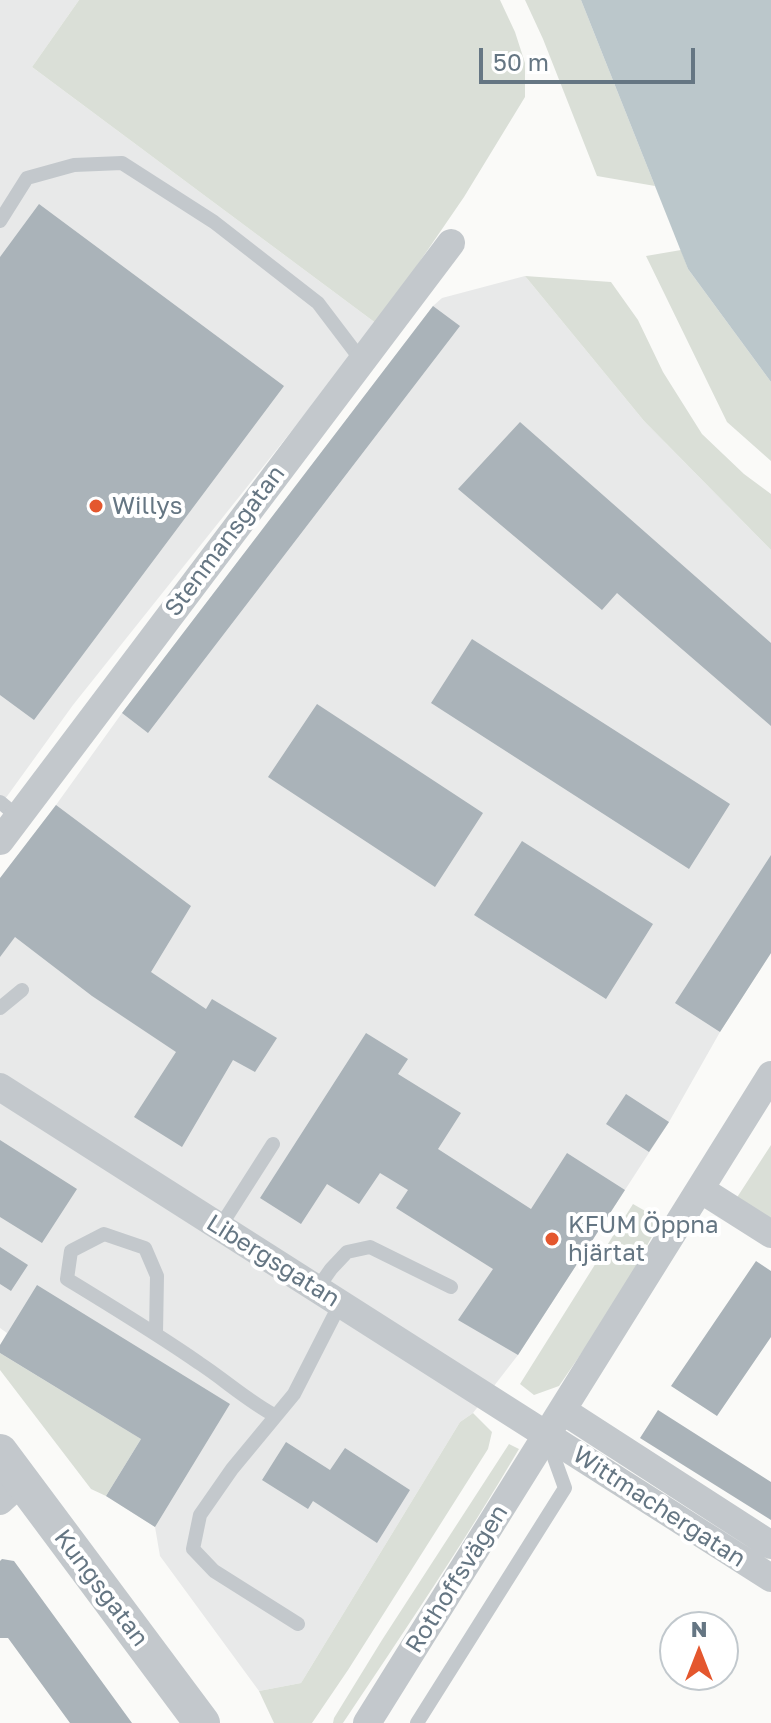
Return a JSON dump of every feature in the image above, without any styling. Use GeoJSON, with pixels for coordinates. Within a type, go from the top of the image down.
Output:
{"type":"FeatureCollection","features":[{"type":"Feature","properties":{"kind":"street","name":"Stenmansgatan"},"geometry":{"type":"LineString","coordinates":[[0,841],[9,810],[451,243]]}},
{"type":"Feature","properties":{"kind":"street","name":"Rothoffsvägen"},"geometry":{"type":"LineString","coordinates":[[367,1723],[771,1075]]}},
{"type":"Feature","properties":{"kind":"street","name":"Libergsgatan"},"geometry":{"type":"LineString","coordinates":[[0,1087],[546,1435]]}},
{"type":"Feature","properties":{"kind":"street"},"geometry":{"type":"LineString","coordinates":[[700,1189],[771,1234]]}},
{"type":"Feature","properties":{"kind":"street","name":"Wittmachergatan"},"geometry":{"type":"LineString","coordinates":[[562,1410],[771,1545]]}},
{"type":"Feature","properties":{"kind":"street","name":"Wittmachergatan"},"geometry":{"type":"LineString","coordinates":[[546,1435],[771,1578]]}},
{"type":"Feature","properties":{"kind":"street","name":"Kungsgatan"},"geometry":{"type":"LineString","coordinates":[[0,1452],[11,1491],[202,1723]]}},
{"type":"Feature","properties":{"kind":"lane"},"geometry":{"type":"LineString","coordinates":[[0,221],[27,178],[74,165],[122,163],[214,222],[318,303],[362,361]]}},
{"type":"Feature","properties":{"kind":"lane"},"geometry":{"type":"LineString","coordinates":[[0,1008],[22,990]]}},
{"type":"Feature","properties":{"kind":"lane"},"geometry":{"type":"LineString","coordinates":[[220,1227],[273,1144]]}},
{"type":"Feature","properties":{"kind":"lane"},"geometry":{"type":"LineString","coordinates":[[156,1333],[157,1276],[145,1248],[104,1234],[71,1251],[67,1279],[156,1333],[276,1416]]}},
{"type":"Feature","properties":{"kind":"lane"},"geometry":{"type":"LineString","coordinates":[[298,1624],[214,1571],[193,1549],[200,1515],[232,1469],[294,1394],[329,1296],[331,1269],[347,1252],[370,1247],[451,1287]]}},
{"type":"Feature","properties":{"kind":"lane","name":"Rothoffsvägen"},"geometry":{"type":"LineString","coordinates":[[417,1723],[565,1488],[546,1435]]}},
{"type":"Feature","properties":{"kind":"shaded area"},"geometry":{"type":"Polygon","coordinates":[[[0,0],[79,0],[32,67],[377,324],[73,705],[0,806],[0,0]]]}},
{"type":"Feature","properties":{"kind":"shaded area"},"geometry":{"type":"Polygon","coordinates":[[[79,0],[500,0],[525,63],[525,97],[464,197],[377,324],[32,67],[79,0]]]}},
{"type":"Feature","properties":{"kind":"shaded area"},"geometry":{"type":"Polygon","coordinates":[[[525,0],[581,0],[655,186],[597,176],[525,0]]]}},
{"type":"Feature","properties":{"kind":"shaded area"},"geometry":{"type":"Polygon","coordinates":[[[581,0],[771,0],[771,382],[688,269],[581,0]]]}},
{"type":"Feature","properties":{"kind":"shaded area"},"geometry":{"type":"Polygon","coordinates":[[[681,250],[688,269],[771,382],[771,461],[727,422],[646,256],[681,250]]]}},
{"type":"Feature","properties":{"kind":"shaded area"},"geometry":{"type":"Polygon","coordinates":[[[525,276],[644,421],[771,550],[771,953],[720,1032],[669,1122],[518,1355],[473,1413],[460,1422],[301,1683],[259,1691],[160,1556],[155,1527],[106,1496],[141,1440],[0,1353],[0,1345],[7,1333],[0,1328],[0,878],[433,306],[442,298],[525,276]]]}},
{"type":"Feature","properties":{"kind":"shaded area"},"geometry":{"type":"Polygon","coordinates":[[[525,276],[611,282],[638,320],[663,372],[702,434],[744,474],[771,494],[771,550],[644,421],[525,276]]]}},
{"type":"Feature","properties":{"kind":"shaded area"},"geometry":{"type":"Polygon","coordinates":[[[771,1145],[771,1221],[736,1199],[771,1145]]]}},
{"type":"Feature","properties":{"kind":"shaded area"},"geometry":{"type":"Polygon","coordinates":[[[633,1204],[661,1220],[615,1304],[559,1386],[534,1395],[520,1384],[633,1204]]]}},
{"type":"Feature","properties":{"kind":"shaded area"},"geometry":{"type":"Polygon","coordinates":[[[0,1353],[141,1439],[106,1496],[91,1489],[0,1370],[0,1353]]]}},
{"type":"Feature","properties":{"kind":"shaded area"},"geometry":{"type":"Polygon","coordinates":[[[473,1413],[492,1432],[488,1449],[348,1670],[312,1723],[274,1723],[259,1691],[301,1683],[460,1422],[473,1413]]]}},
{"type":"Feature","properties":{"kind":"shaded area"},"geometry":{"type":"Polygon","coordinates":[[[509,1444],[519,1449],[477,1519],[343,1723],[333,1723],[382,1640],[509,1444]]]}},
{"type":"Feature","properties":{"kind":"building"},"geometry":{"type":"Polygon","coordinates":[[[39,204],[284,386],[34,720],[0,695],[0,257],[39,204]]]}},
{"type":"Feature","properties":{"kind":"building"},"geometry":{"type":"Polygon","coordinates":[[[433,306],[460,326],[148,733],[122,713],[433,306]]]}},
{"type":"Feature","properties":{"kind":"building"},"geometry":{"type":"Polygon","coordinates":[[[520,422],[771,643],[771,726],[617,593],[602,610],[458,489],[520,422]]]}},
{"type":"Feature","properties":{"kind":"building"},"geometry":{"type":"Polygon","coordinates":[[[472,639],[730,804],[689,869],[431,703],[472,639]]]}},
{"type":"Feature","properties":{"kind":"building"},"geometry":{"type":"Polygon","coordinates":[[[317,704],[483,813],[435,887],[268,777],[317,704]]]}},
{"type":"Feature","properties":{"kind":"building"},"geometry":{"type":"Polygon","coordinates":[[[56,805],[191,906],[151,972],[206,1009],[212,999],[277,1038],[255,1072],[233,1060],[182,1147],[134,1117],[176,1052],[92,996],[15,937],[0,957],[0,878],[56,805]]]}},
{"type":"Feature","properties":{"kind":"building"},"geometry":{"type":"Polygon","coordinates":[[[522,841],[653,924],[606,999],[474,915],[522,841]]]}},
{"type":"Feature","properties":{"kind":"building"},"geometry":{"type":"Polygon","coordinates":[[[771,855],[771,953],[720,1032],[675,1003],[771,855]]]}},
{"type":"Feature","properties":{"kind":"building"},"geometry":{"type":"Polygon","coordinates":[[[366,1033],[408,1059],[398,1074],[461,1113],[438,1149],[531,1209],[567,1153],[625,1190],[518,1355],[458,1320],[493,1269],[396,1208],[408,1190],[380,1173],[359,1204],[327,1184],[301,1224],[260,1198],[366,1033]]]}},
{"type":"Feature","properties":{"kind":"building"},"geometry":{"type":"Polygon","coordinates":[[[626,1094],[669,1122],[649,1152],[606,1124],[626,1094]]]}},
{"type":"Feature","properties":{"kind":"building"},"geometry":{"type":"Polygon","coordinates":[[[0,1140],[77,1189],[42,1243],[0,1217],[0,1140]]]}},
{"type":"Feature","properties":{"kind":"building"},"geometry":{"type":"Polygon","coordinates":[[[0,1247],[28,1265],[11,1291],[0,1284],[0,1247]]]}},
{"type":"Feature","properties":{"kind":"building"},"geometry":{"type":"Polygon","coordinates":[[[756,1261],[771,1271],[771,1337],[717,1416],[671,1386],[756,1261]]]}},
{"type":"Feature","properties":{"kind":"building"},"geometry":{"type":"Polygon","coordinates":[[[37,1285],[230,1404],[155,1527],[106,1496],[141,1439],[0,1353],[0,1345],[37,1285]]]}},
{"type":"Feature","properties":{"kind":"building"},"geometry":{"type":"Polygon","coordinates":[[[658,1410],[771,1482],[771,1520],[640,1438],[658,1410]]]}},
{"type":"Feature","properties":{"kind":"building"},"geometry":{"type":"Polygon","coordinates":[[[286,1442],[330,1470],[345,1448],[410,1490],[377,1543],[313,1501],[308,1509],[262,1480],[286,1442]]]}},
{"type":"Feature","properties":{"kind":"building"},"geometry":{"type":"Polygon","coordinates":[[[2,1559],[14,1561],[132,1723],[70,1723],[8,1638],[0,1638],[2,1559]]]}},
{"type":"Feature","properties":{"kind":"place","name":"Willys"},"geometry":{"type":"Point","coordinates":[96,506]}},
{"type":"Feature","properties":{"kind":"place","name":"KFUM Öppna hjärtat"},"geometry":{"type":"Point","coordinates":[552,1239]}}]}
